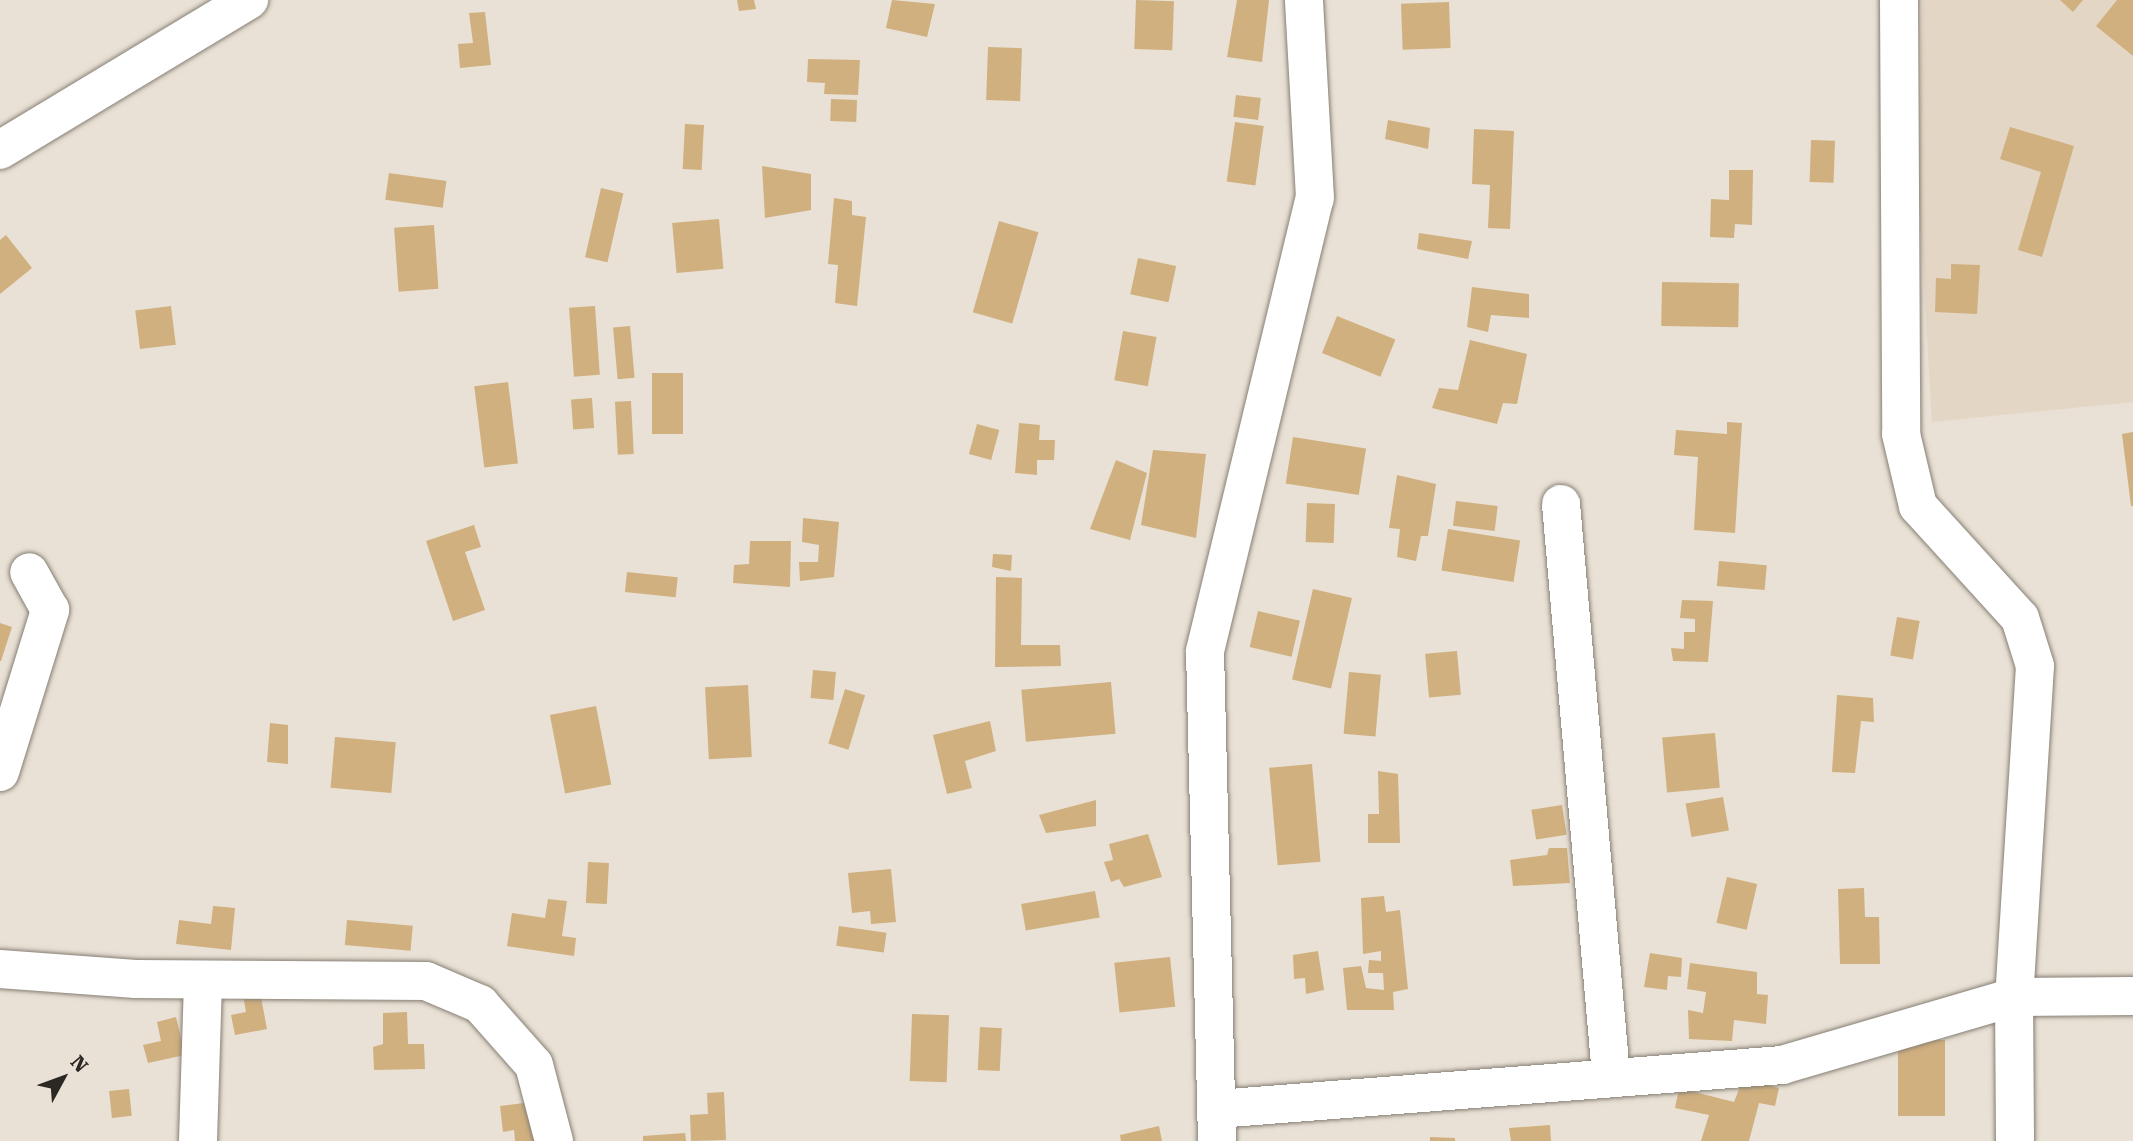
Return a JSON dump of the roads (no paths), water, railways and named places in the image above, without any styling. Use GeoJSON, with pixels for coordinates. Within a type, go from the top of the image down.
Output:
{"type":"FeatureCollection","features":[{"type":"Feature","properties":{"kind":"street"},"geometry":{"type":"LineString","coordinates":[[0,150],[249,0]]}},
{"type":"Feature","properties":{"kind":"street"},"geometry":{"type":"LineString","coordinates":[[1304,0],[1315,198],[1205,651],[1217,1125],[1611,1076],[1782,1065],[2014,997],[2133,996]]}},
{"type":"Feature","properties":{"kind":"street"},"geometry":{"type":"LineString","coordinates":[[1899,0],[1901,434],[1918,506],[2020,618],[2035,666],[2014,997],[2015,1141]]}},
{"type":"Feature","properties":{"kind":"street"},"geometry":{"type":"LineString","coordinates":[[1561,504],[1611,1076]]}},
{"type":"Feature","properties":{"kind":"street"},"geometry":{"type":"LineString","coordinates":[[0,772],[50,610],[29,572]]}},
{"type":"Feature","properties":{"kind":"street"},"geometry":{"type":"LineString","coordinates":[[0,969],[203,981],[426,981],[480,1003],[534,1065],[554,1141]]}},
{"type":"Feature","properties":{"kind":"street"},"geometry":{"type":"LineString","coordinates":[[198,1141],[203,981]]}}]}
